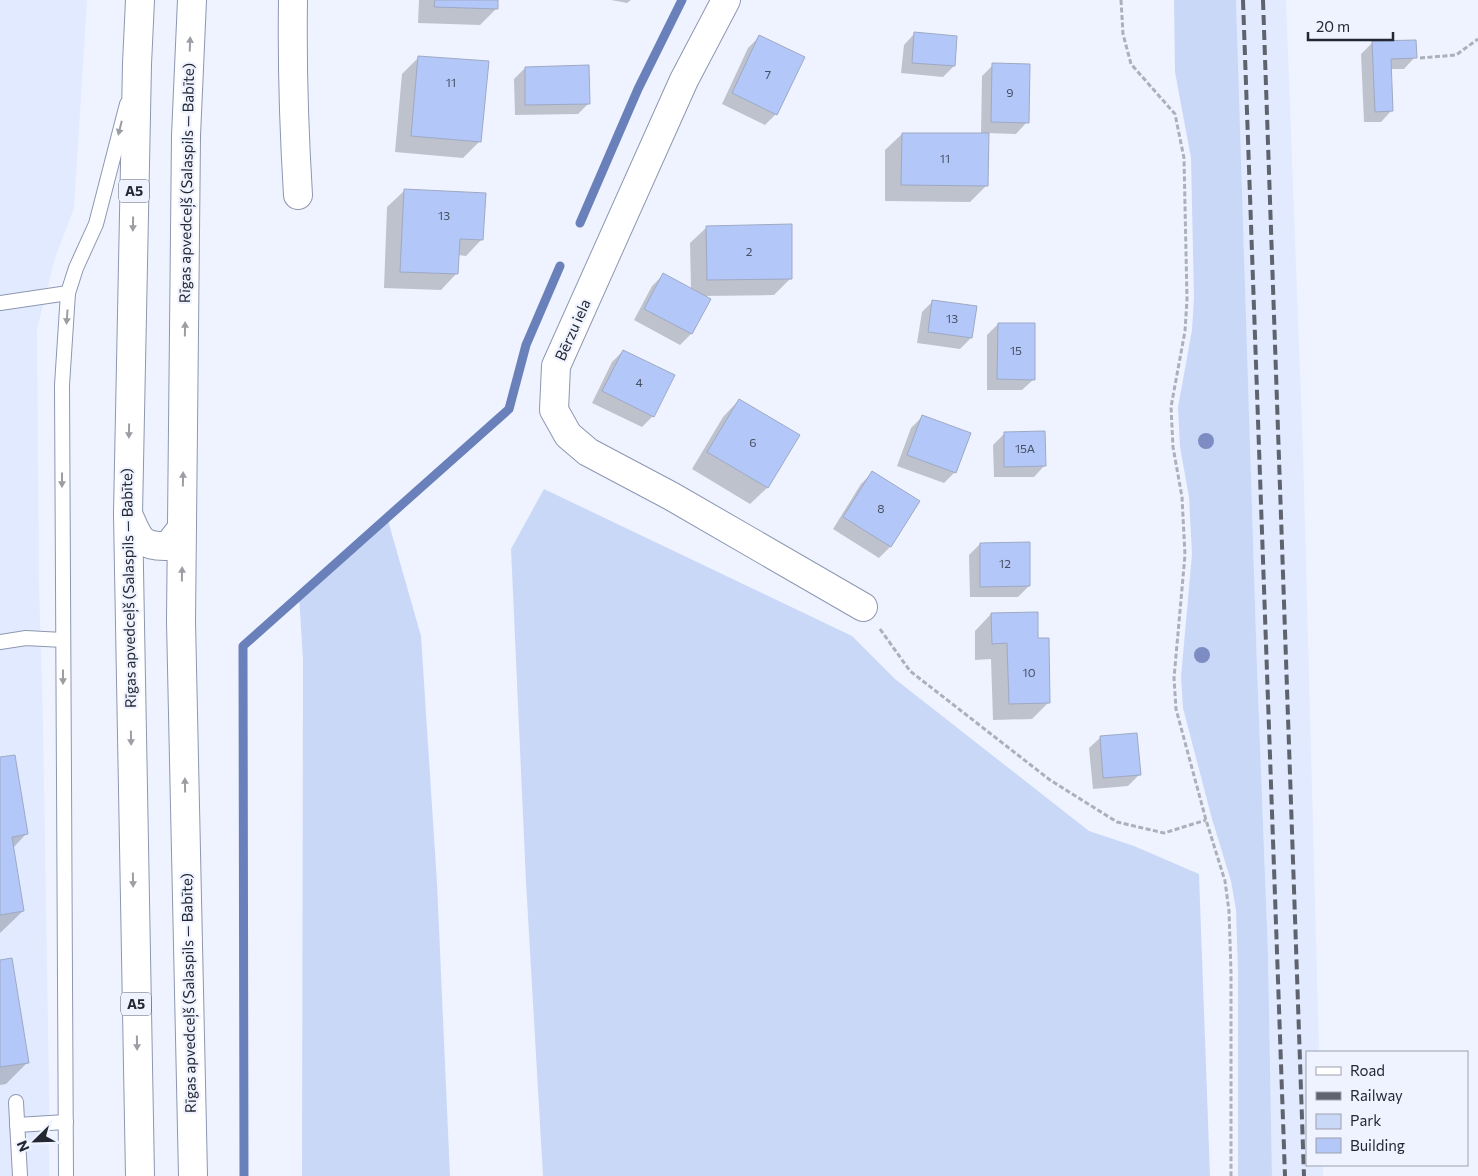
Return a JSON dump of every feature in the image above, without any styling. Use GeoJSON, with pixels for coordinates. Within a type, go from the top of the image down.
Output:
{"type":"FeatureCollection","features":[{"type":"Feature","properties":{"kind":"main road","name":"Rīgas apvedceļš (Salaspils — Babīte)"},"geometry":{"type":"LineString","coordinates":[[140,0],[137,64],[128,514],[140,1176]]}},
{"type":"Feature","properties":{"kind":"main road","name":"Rīgas apvedceļš (Salaspils — Babīte)"},"geometry":{"type":"LineString","coordinates":[[192,0],[186,136],[181,630],[193,1176]]}},
{"type":"Feature","properties":{"kind":"main road"},"geometry":{"type":"LineString","coordinates":[[293,0],[293,88],[298,195]]}},
{"type":"Feature","properties":{"kind":"main road","name":"Bērzu iela"},"geometry":{"type":"LineString","coordinates":[[726,0],[684,80],[556,366],[554,410],[568,435],[588,452],[671,496],[863,607]]}},
{"type":"Feature","properties":{"kind":"main road"},"geometry":{"type":"LineString","coordinates":[[128,514],[139,539],[153,546],[168,546],[182,528]]}},
{"type":"Feature","properties":{"kind":"lane"},"geometry":{"type":"LineString","coordinates":[[66,1176],[62,385],[68,293],[76,268],[96,224],[137,64]]}},
{"type":"Feature","properties":{"kind":"lane"},"geometry":{"type":"LineString","coordinates":[[0,303],[68,293]]}},
{"type":"Feature","properties":{"kind":"lane"},"geometry":{"type":"LineString","coordinates":[[0,642],[26,638],[63,640]]}},
{"type":"Feature","properties":{"kind":"lane"},"geometry":{"type":"LineString","coordinates":[[16,1102],[20,1176]]}},
{"type":"Feature","properties":{"kind":"lane"},"geometry":{"type":"LineString","coordinates":[[17,1125],[66,1122]]}},
{"type":"Feature","properties":{"kind":"path"},"geometry":{"type":"LineString","coordinates":[[1121,0],[1123,34],[1131,64],[1175,114],[1184,158],[1187,299],[1185,331],[1171,407],[1173,448],[1182,497],[1185,555],[1174,678],[1176,709],[1224,881],[1229,911],[1231,972],[1231,1176]]}},
{"type":"Feature","properties":{"kind":"path"},"geometry":{"type":"LineString","coordinates":[[1420,58],[1456,55],[1478,39]]}},
{"type":"Feature","properties":{"kind":"path"},"geometry":{"type":"LineString","coordinates":[[863,607],[910,670],[1050,780],[1117,822],[1164,833],[1206,820]]}},
{"type":"Feature","properties":{"kind":"shaded area"},"geometry":{"type":"Polygon","coordinates":[[[0,0],[87,0],[74,208],[55,258],[37,329],[39,587],[43,724],[49,1176],[0,1176],[0,0]]]}},
{"type":"Feature","properties":{"kind":"shaded area"},"geometry":{"type":"Polygon","coordinates":[[[1236,0],[1286,0],[1303,453],[1319,1051],[1306,1051],[1306,1166],[1323,1166],[1323,1176],[1272,1176],[1268,953],[1236,0]]]}},
{"type":"Feature","properties":{"kind":"green space"},"geometry":{"type":"Polygon","coordinates":[[[1174,0],[1236,0],[1268,953],[1272,1176],[1238,1176],[1238,971],[1236,910],[1231,881],[1212,819],[1183,708],[1181,677],[1192,554],[1189,497],[1180,447],[1178,407],[1192,330],[1194,298],[1191,158],[1175,72],[1174,0]]]}},
{"type":"Feature","properties":{"kind":"green space"},"geometry":{"type":"Polygon","coordinates":[[[544,489],[852,636],[895,679],[1089,831],[1134,846],[1199,874],[1210,1176],[543,1176],[526,882],[511,549],[544,489]]]}},
{"type":"Feature","properties":{"kind":"green space"},"geometry":{"type":"Polygon","coordinates":[[[387,517],[421,636],[437,883],[450,1176],[302,1176],[303,660],[299,595],[387,517]]]}},
{"type":"Feature","properties":{"kind":"building"},"geometry":{"type":"Polygon","coordinates":[[[435,0],[498,0],[498,9],[434,7],[435,0]]]}},
{"type":"Feature","properties":{"kind":"building"},"geometry":{"type":"Polygon","coordinates":[[[914,32],[957,36],[955,66],[912,63],[914,32]]]}},
{"type":"Feature","properties":{"kind":"building"},"geometry":{"type":"Polygon","coordinates":[[[759,35],[805,57],[777,115],[732,93],[759,35]]]}},
{"type":"Feature","properties":{"kind":"building"},"geometry":{"type":"Polygon","coordinates":[[[1416,40],[1417,58],[1391,59],[1393,111],[1375,112],[1372,41],[1416,40]]]}},
{"type":"Feature","properties":{"kind":"building"},"geometry":{"type":"Polygon","coordinates":[[[418,56],[489,61],[481,142],[411,136],[418,56]]]}},
{"type":"Feature","properties":{"kind":"building"},"geometry":{"type":"Polygon","coordinates":[[[992,63],[1030,64],[1029,123],[991,122],[992,63]]]}},
{"type":"Feature","properties":{"kind":"building"},"geometry":{"type":"Polygon","coordinates":[[[589,65],[590,104],[525,105],[525,67],[589,65]]]}},
{"type":"Feature","properties":{"kind":"building"},"geometry":{"type":"Polygon","coordinates":[[[902,133],[989,133],[988,186],[901,185],[902,133]]]}},
{"type":"Feature","properties":{"kind":"building"},"geometry":{"type":"Polygon","coordinates":[[[404,189],[486,193],[483,240],[460,239],[458,274],[400,272],[404,189]]]}},
{"type":"Feature","properties":{"kind":"building"},"geometry":{"type":"Polygon","coordinates":[[[792,224],[792,279],[707,280],[706,226],[792,224]]]}},
{"type":"Feature","properties":{"kind":"building"},"geometry":{"type":"Polygon","coordinates":[[[663,273],[711,299],[692,334],[644,309],[663,273]]]}},
{"type":"Feature","properties":{"kind":"building"},"geometry":{"type":"Polygon","coordinates":[[[932,300],[977,306],[972,338],[928,332],[932,300]]]}},
{"type":"Feature","properties":{"kind":"building"},"geometry":{"type":"Polygon","coordinates":[[[998,323],[1035,323],[1035,380],[997,379],[998,323]]]}},
{"type":"Feature","properties":{"kind":"building"},"geometry":{"type":"Polygon","coordinates":[[[623,350],[675,375],[654,417],[602,391],[623,350]]]}},
{"type":"Feature","properties":{"kind":"building"},"geometry":{"type":"Polygon","coordinates":[[[739,399],[800,435],[768,488],[707,452],[739,399]]]}},
{"type":"Feature","properties":{"kind":"building"},"geometry":{"type":"Polygon","coordinates":[[[922,415],[971,433],[956,473],[907,455],[922,415]]]}},
{"type":"Feature","properties":{"kind":"building"},"geometry":{"type":"Polygon","coordinates":[[[1045,431],[1046,466],[1004,467],[1004,432],[1045,431]]]}},
{"type":"Feature","properties":{"kind":"building"},"geometry":{"type":"Polygon","coordinates":[[[872,471],[920,501],[891,547],[843,517],[872,471]]]}},
{"type":"Feature","properties":{"kind":"building"},"geometry":{"type":"Polygon","coordinates":[[[1030,542],[1030,586],[980,587],[980,543],[1030,542]]]}},
{"type":"Feature","properties":{"kind":"building"},"geometry":{"type":"Polygon","coordinates":[[[1038,612],[1038,638],[1049,638],[1050,703],[1009,704],[1007,643],[992,644],[991,613],[1038,612]]]}},
{"type":"Feature","properties":{"kind":"building"},"geometry":{"type":"Polygon","coordinates":[[[1137,733],[1141,775],[1103,778],[1100,736],[1137,733]]]}},
{"type":"Feature","properties":{"kind":"building"},"geometry":{"type":"Polygon","coordinates":[[[15,755],[28,834],[12,837],[24,911],[0,915],[0,757],[15,755]]]}},
{"type":"Feature","properties":{"kind":"building"},"geometry":{"type":"Polygon","coordinates":[[[12,958],[29,1063],[0,1067],[0,960],[12,958]]]}},
{"type":"Feature","properties":{"kind":"waterway"},"geometry":{"type":"LineString","coordinates":[[580,223],[638,89],[682,0]]}},
{"type":"Feature","properties":{"kind":"waterway"},"geometry":{"type":"LineString","coordinates":[[244,1176],[243,646],[509,409],[526,345],[560,266]]}},
{"type":"Feature","properties":{"kind":"railway"},"geometry":{"type":"LineString","coordinates":[[1243,0],[1285,1176]]}},
{"type":"Feature","properties":{"kind":"railway"},"geometry":{"type":"LineString","coordinates":[[1263,0],[1304,1176]]}}]}
